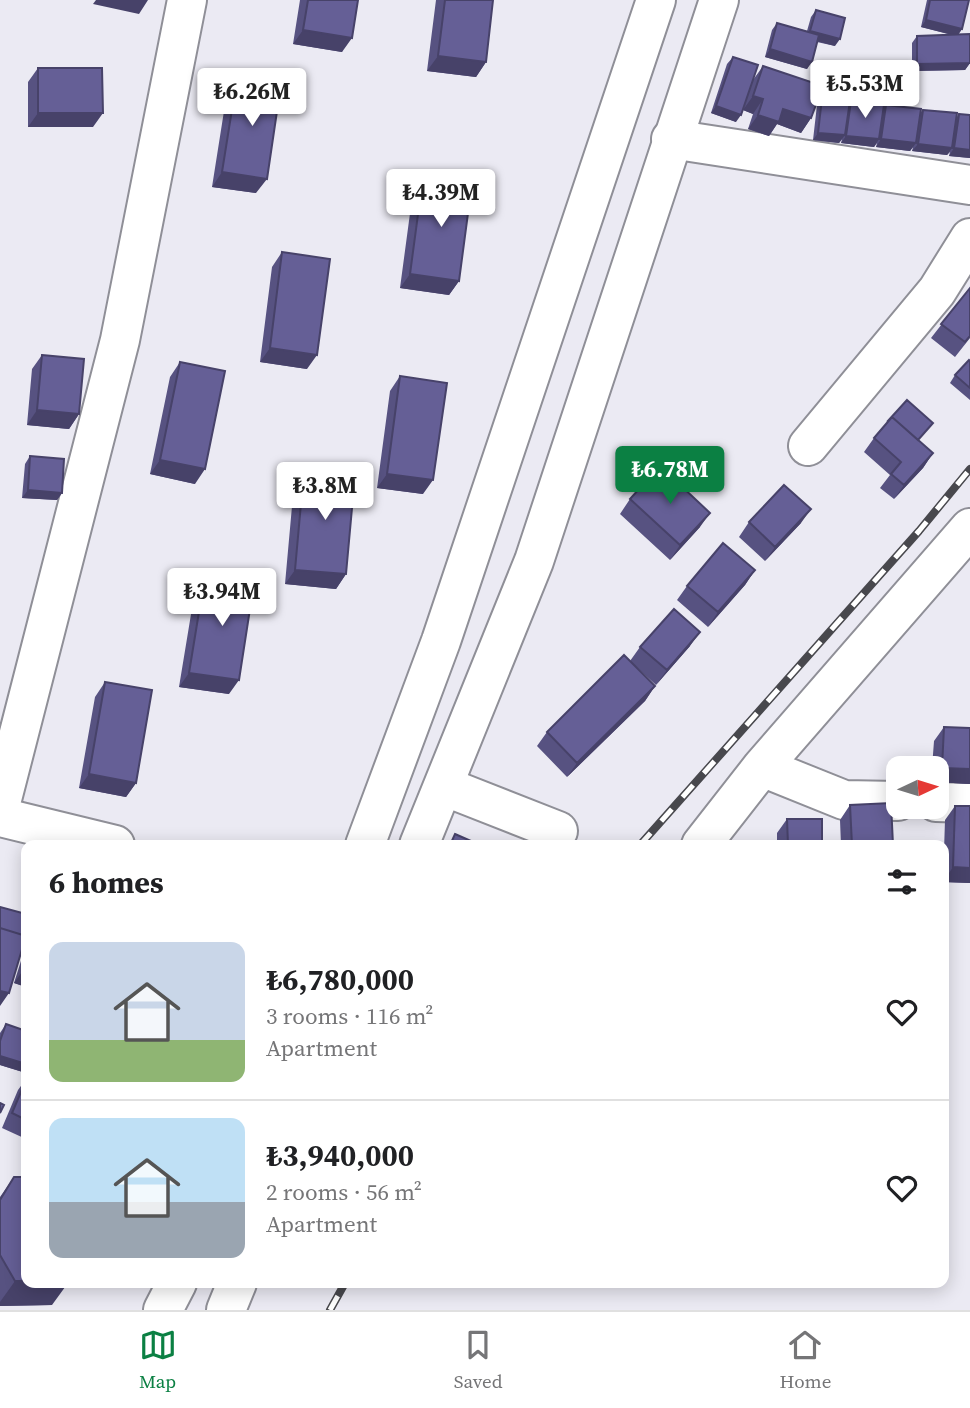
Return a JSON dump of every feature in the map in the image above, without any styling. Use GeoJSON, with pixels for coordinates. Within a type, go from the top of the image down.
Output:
{"type":"FeatureCollection","features":[{"type":"Feature","properties":{"kind":"street"},"geometry":{"type":"LineString","coordinates":[[0,807],[120,340],[187,0]]}},
{"type":"Feature","properties":{"kind":"street"},"geometry":{"type":"LineString","coordinates":[[367,840],[441,641],[656,0]]}},
{"type":"Feature","properties":{"kind":"street"},"geometry":{"type":"LineString","coordinates":[[421,840],[446,786],[534,561],[719,0]]}},
{"type":"Feature","properties":{"kind":"street"},"geometry":{"type":"LineString","coordinates":[[671,139],[970,185]]}},
{"type":"Feature","properties":{"kind":"street"},"geometry":{"type":"LineString","coordinates":[[808,446],[936,291],[970,238]]}},
{"type":"Feature","properties":{"kind":"street"},"geometry":{"type":"LineString","coordinates":[[705,840],[762,767],[970,528]]}},
{"type":"Feature","properties":{"kind":"street"},"geometry":{"type":"LineString","coordinates":[[762,767],[844,800],[886,801]]}},
{"type":"Feature","properties":{"kind":"street"},"geometry":{"type":"LineString","coordinates":[[446,786],[558,831]]}},
{"type":"Feature","properties":{"kind":"street"},"geometry":{"type":"LineString","coordinates":[[949,802],[970,803]]}},
{"type":"Feature","properties":{"kind":"street"},"geometry":{"type":"LineString","coordinates":[[0,817],[94,840]]}},
{"type":"Feature","properties":{"kind":"street"},"geometry":{"type":"LineString","coordinates":[[163,1310],[174,1288]]}},
{"type":"Feature","properties":{"kind":"street"},"geometry":{"type":"LineString","coordinates":[[226,1310],[235,1288]]}},
{"type":"Feature","properties":{"kind":"building"},"geometry":{"type":"Polygon","coordinates":[[[308,0],[358,0],[352,38],[303,30],[308,0]]]}},
{"type":"Feature","properties":{"kind":"building"},"geometry":{"type":"Polygon","coordinates":[[[445,0],[493,0],[486,62],[438,56],[445,0]]]}},
{"type":"Feature","properties":{"kind":"building"},"geometry":{"type":"Polygon","coordinates":[[[930,0],[969,0],[962,29],[926,20],[930,0]]]}},
{"type":"Feature","properties":{"kind":"building"},"geometry":{"type":"Polygon","coordinates":[[[816,10],[845,18],[840,39],[810,31],[816,10]]]}},
{"type":"Feature","properties":{"kind":"building"},"geometry":{"type":"Polygon","coordinates":[[[777,23],[819,35],[812,62],[770,49],[777,23]]]}},
{"type":"Feature","properties":{"kind":"building"},"geometry":{"type":"Polygon","coordinates":[[[970,34],[970,63],[917,64],[917,36],[970,34]]]}},
{"type":"Feature","properties":{"kind":"building"},"geometry":{"type":"Polygon","coordinates":[[[733,57],[758,65],[741,115],[716,106],[733,57]]]}},
{"type":"Feature","properties":{"kind":"building"},"geometry":{"type":"Polygon","coordinates":[[[763,66],[823,86],[811,118],[783,109],[779,122],[758,115],[763,99],[753,96],[763,66]]]}},
{"type":"Feature","properties":{"kind":"building"},"geometry":{"type":"Polygon","coordinates":[[[38,68],[102,68],[103,113],[38,113],[38,68]]]}},
{"type":"Feature","properties":{"kind":"building"},"geometry":{"type":"Polygon","coordinates":[[[237,78],[281,84],[267,179],[222,172],[237,78]]]}},
{"type":"Feature","properties":{"kind":"building"},"geometry":{"type":"Polygon","coordinates":[[[822,98],[850,101],[845,135],[818,133],[822,98]]]}},
{"type":"Feature","properties":{"kind":"building"},"geometry":{"type":"Polygon","coordinates":[[[851,101],[884,105],[879,139],[846,136],[851,101]]]}},
{"type":"Feature","properties":{"kind":"building"},"geometry":{"type":"Polygon","coordinates":[[[886,105],[921,109],[916,143],[881,139],[886,105]]]}},
{"type":"Feature","properties":{"kind":"building"},"geometry":{"type":"Polygon","coordinates":[[[923,110],[957,113],[952,148],[918,144],[923,110]]]}},
{"type":"Feature","properties":{"kind":"building"},"geometry":{"type":"Polygon","coordinates":[[[959,114],[970,115],[970,150],[954,148],[959,114]]]}},
{"type":"Feature","properties":{"kind":"building"},"geometry":{"type":"Polygon","coordinates":[[[423,177],[472,183],[459,281],[410,274],[423,177]]]}},
{"type":"Feature","properties":{"kind":"building"},"geometry":{"type":"Polygon","coordinates":[[[282,252],[330,259],[317,355],[270,348],[282,252]]]}},
{"type":"Feature","properties":{"kind":"building"},"geometry":{"type":"Polygon","coordinates":[[[970,288],[970,336],[965,342],[941,324],[970,288]]]}},
{"type":"Feature","properties":{"kind":"building"},"geometry":{"type":"Polygon","coordinates":[[[42,355],[84,359],[79,414],[37,410],[42,355]]]}},
{"type":"Feature","properties":{"kind":"building"},"geometry":{"type":"Polygon","coordinates":[[[970,361],[970,388],[955,375],[970,361]]]}},
{"type":"Feature","properties":{"kind":"building"},"geometry":{"type":"Polygon","coordinates":[[[180,362],[225,371],[205,469],[160,460],[180,362]]]}},
{"type":"Feature","properties":{"kind":"building"},"geometry":{"type":"Polygon","coordinates":[[[400,376],[447,383],[433,480],[387,474],[400,376]]]}},
{"type":"Feature","properties":{"kind":"building"},"geometry":{"type":"Polygon","coordinates":[[[907,400],[933,423],[918,440],[892,417],[887,422],[907,400]]]}},
{"type":"Feature","properties":{"kind":"building"},"geometry":{"type":"Polygon","coordinates":[[[892,417],[933,453],[904,485],[891,474],[901,462],[874,438],[892,417]]]}},
{"type":"Feature","properties":{"kind":"building"},"geometry":{"type":"Polygon","coordinates":[[[30,456],[64,459],[62,493],[28,490],[30,456]]]}},
{"type":"Feature","properties":{"kind":"building"},"geometry":{"type":"Polygon","coordinates":[[[660,466],[710,513],[680,545],[630,499],[660,466]]]}},
{"type":"Feature","properties":{"kind":"building"},"geometry":{"type":"Polygon","coordinates":[[[304,470],[355,475],[346,574],[295,570],[304,470]]]}},
{"type":"Feature","properties":{"kind":"building"},"geometry":{"type":"Polygon","coordinates":[[[784,485],[811,509],[775,547],[749,522],[784,485]]]}},
{"type":"Feature","properties":{"kind":"building"},"geometry":{"type":"Polygon","coordinates":[[[723,543],[755,570],[718,612],[687,586],[723,543]]]}},
{"type":"Feature","properties":{"kind":"building"},"geometry":{"type":"Polygon","coordinates":[[[205,575],[254,583],[239,680],[189,673],[205,575]]]}},
{"type":"Feature","properties":{"kind":"building"},"geometry":{"type":"Polygon","coordinates":[[[674,609],[700,632],[667,670],[640,647],[674,609]]]}},
{"type":"Feature","properties":{"kind":"building"},"geometry":{"type":"Polygon","coordinates":[[[624,655],[655,686],[577,763],[547,732],[624,655]]]}},
{"type":"Feature","properties":{"kind":"building"},"geometry":{"type":"Polygon","coordinates":[[[105,682],[152,690],[136,783],[89,774],[105,682]]]}},
{"type":"Feature","properties":{"kind":"building"},"geometry":{"type":"Polygon","coordinates":[[[944,727],[970,728],[970,769],[949,768],[949,756],[943,756],[944,727]]]}},
{"type":"Feature","properties":{"kind":"building"},"geometry":{"type":"Polygon","coordinates":[[[886,803],[886,819],[892,819],[893,840],[852,840],[850,805],[886,803]]]}},
{"type":"Feature","properties":{"kind":"building"},"geometry":{"type":"Polygon","coordinates":[[[955,806],[970,806],[970,868],[953,867],[955,806]]]}},
{"type":"Feature","properties":{"kind":"building"},"geometry":{"type":"Polygon","coordinates":[[[787,819],[822,819],[822,840],[788,840],[787,819]]]}},
{"type":"Feature","properties":{"kind":"building"},"geometry":{"type":"Polygon","coordinates":[[[455,834],[469,840],[452,840],[455,834]]]}},
{"type":"Feature","properties":{"kind":"building"},"geometry":{"type":"Polygon","coordinates":[[[0,907],[21,913],[21,934],[0,928],[0,907]]]}},
{"type":"Feature","properties":{"kind":"building"},"geometry":{"type":"Polygon","coordinates":[[[0,928],[21,934],[21,953],[9,993],[0,991],[0,928]]]}},
{"type":"Feature","properties":{"kind":"building"},"geometry":{"type":"Polygon","coordinates":[[[6,1024],[21,1029],[21,1062],[0,1056],[0,1041],[6,1024]]]}},
{"type":"Feature","properties":{"kind":"building"},"geometry":{"type":"Polygon","coordinates":[[[21,1092],[21,1118],[12,1113],[21,1092]]]}},
{"type":"Feature","properties":{"kind":"building"},"geometry":{"type":"Polygon","coordinates":[[[14,1177],[21,1177],[21,1281],[15,1281],[0,1255],[0,1200],[14,1177]]]}},
{"type":"Feature","properties":{"kind":"railway"},"geometry":{"type":"LineString","coordinates":[[644,840],[919,531],[970,469]]}},
{"type":"Feature","properties":{"kind":"railway"},"geometry":{"type":"LineString","coordinates":[[330,1310],[342,1288]]}}]}
